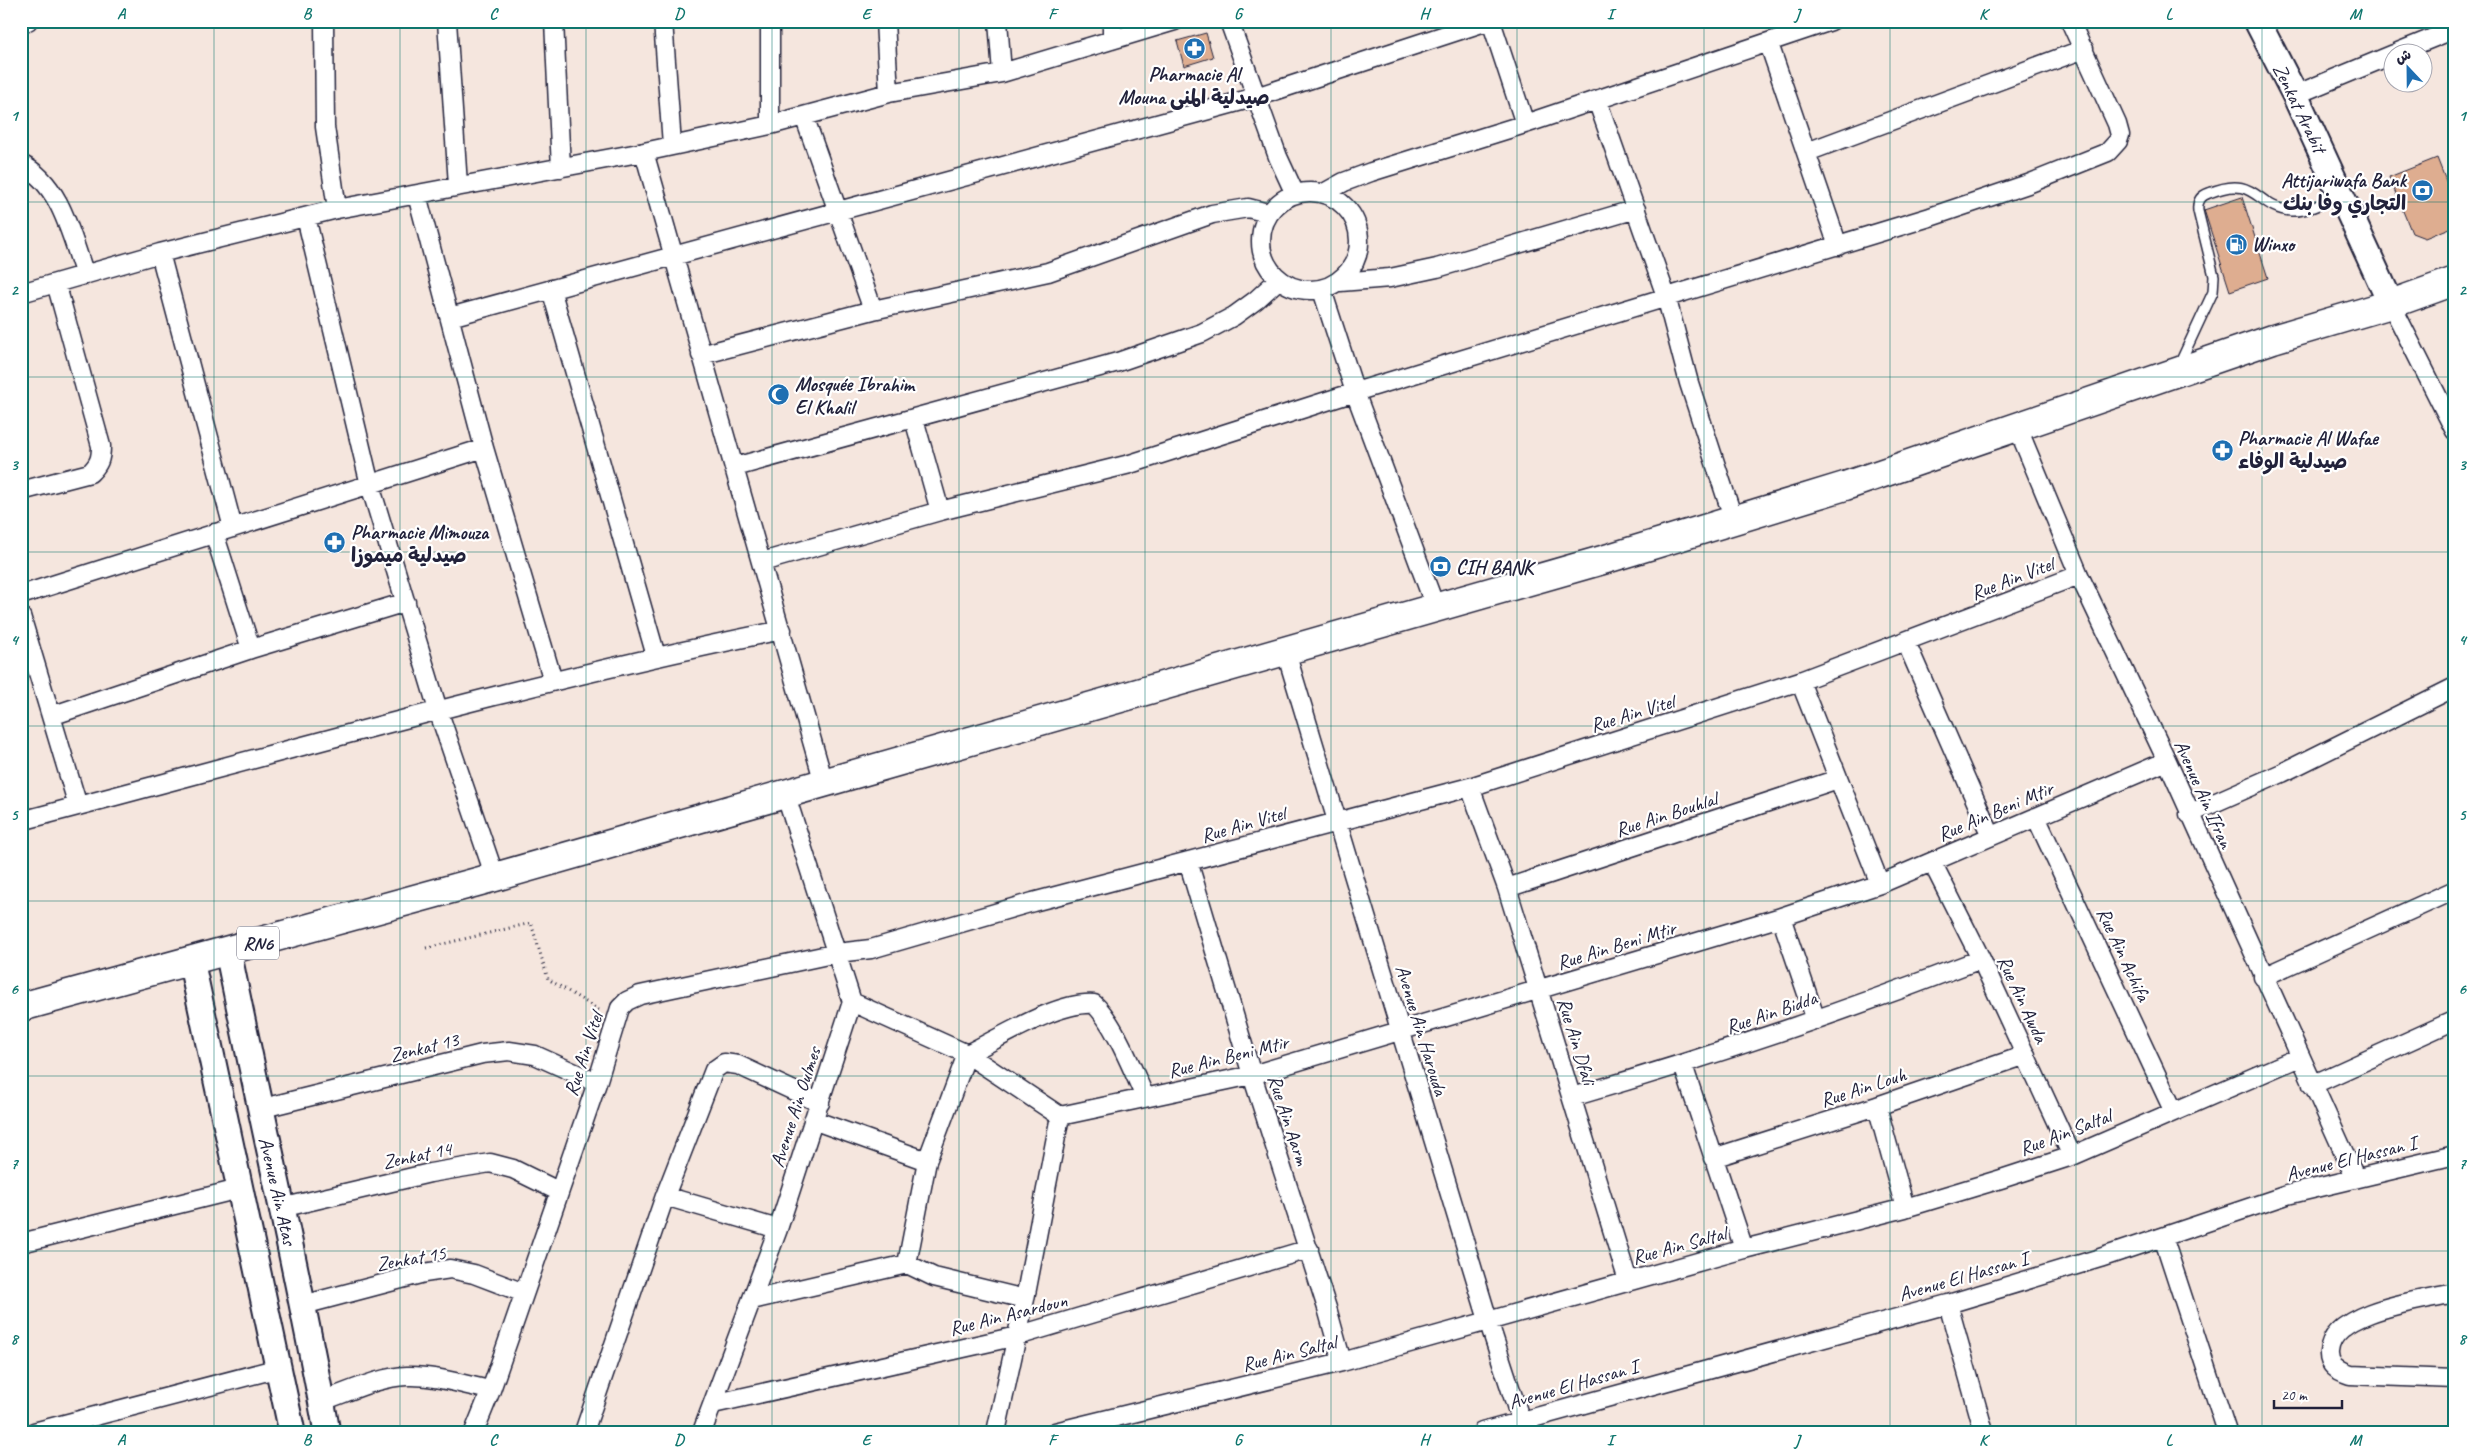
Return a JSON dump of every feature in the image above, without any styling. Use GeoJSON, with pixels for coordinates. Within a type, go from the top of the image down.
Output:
{"type":"FeatureCollection","features":[{"type":"Feature","properties":{"kind":"main road","name":"RN6"},"geometry":{"type":"LineString","coordinates":[[21,1007],[495,877],[1285,649],[1436,609],[1734,521],[1845,486],[2273,339],[2391,304],[2455,281]]}},
{"type":"Feature","properties":{"kind":"street"},"geometry":{"type":"LineString","coordinates":[[21,23],[28,21]]}},
{"type":"Feature","properties":{"kind":"street"},"geometry":{"type":"LineString","coordinates":[[324,21],[326,127],[337,209]]}},
{"type":"Feature","properties":{"kind":"street"},"geometry":{"type":"LineString","coordinates":[[447,21],[458,185]]}},
{"type":"Feature","properties":{"kind":"street"},"geometry":{"type":"LineString","coordinates":[[554,21],[561,168]]}},
{"type":"Feature","properties":{"kind":"street"},"geometry":{"type":"LineString","coordinates":[[662,21],[672,145]]}},
{"type":"Feature","properties":{"kind":"street"},"geometry":{"type":"LineString","coordinates":[[770,21],[770,125]]}},
{"type":"Feature","properties":{"kind":"street"},"geometry":{"type":"LineString","coordinates":[[885,21],[889,93]]}},
{"type":"Feature","properties":{"kind":"street"},"geometry":{"type":"LineString","coordinates":[[998,21],[1002,73]]}},
{"type":"Feature","properties":{"kind":"street"},"geometry":{"type":"LineString","coordinates":[[1112,21],[1112,40]]}},
{"type":"Feature","properties":{"kind":"street"},"geometry":{"type":"LineString","coordinates":[[21,293],[160,254],[337,209],[417,195],[458,185],[644,152],[770,125],[889,93],[1002,73],[1175,21]]}},
{"type":"Feature","properties":{"kind":"street"},"geometry":{"type":"LineString","coordinates":[[1229,21],[1294,194]]}},
{"type":"Feature","properties":{"kind":"street"},"geometry":{"type":"LineString","coordinates":[[450,317],[1256,97],[1489,21],[1525,124]]}},
{"type":"Feature","properties":{"kind":"street"},"geometry":{"type":"LineString","coordinates":[[1324,193],[1344,182],[1371,172],[1769,44],[1830,21]]}},
{"type":"Feature","properties":{"kind":"street"},"geometry":{"type":"LineString","coordinates":[[762,562],[940,511],[1130,464],[1666,296],[1838,246],[2028,184],[2108,152],[2118,141],[2120,135],[2112,111],[2070,21]]}},
{"type":"Feature","properties":{"kind":"street","name":"Zenkat Arabit"},"geometry":{"type":"LineString","coordinates":[[2257,21],[2295,95],[2391,304]]}},
{"type":"Feature","properties":{"kind":"street"},"geometry":{"type":"LineString","coordinates":[[2423,42],[2455,29]]}},
{"type":"Feature","properties":{"kind":"street"},"geometry":{"type":"LineString","coordinates":[[1769,44],[1838,246]]}},
{"type":"Feature","properties":{"kind":"street"},"geometry":{"type":"LineString","coordinates":[[1807,152],[2084,49]]}},
{"type":"Feature","properties":{"kind":"street"},"geometry":{"type":"LineString","coordinates":[[2295,95],[2384,58]]}},
{"type":"Feature","properties":{"kind":"street"},"geometry":{"type":"LineString","coordinates":[[1597,100],[1666,296],[1689,383],[1734,521]]}},
{"type":"Feature","properties":{"kind":"street"},"geometry":{"type":"LineString","coordinates":[[804,116],[840,212],[873,310]]}},
{"type":"Feature","properties":{"kind":"street"},"geometry":{"type":"LineString","coordinates":[[644,152],[701,355],[782,630],[824,783]]}},
{"type":"Feature","properties":{"kind":"street"},"geometry":{"type":"LineString","coordinates":[[21,164],[31,168],[52,191],[65,218],[85,274]]}},
{"type":"Feature","properties":{"kind":"street"},"geometry":{"type":"LineString","coordinates":[[1340,282],[1355,265],[1361,243],[1357,221],[1343,203],[1324,193],[1309,192],[1294,194],[1278,203],[1268,213],[1260,240],[1264,262],[1278,280],[1298,290],[1322,290],[1340,282],[1390,278],[1436,268],[1636,209]]}},
{"type":"Feature","properties":{"kind":"street"},"geometry":{"type":"LineString","coordinates":[[417,195],[484,448],[552,681]]}},
{"type":"Feature","properties":{"kind":"street"},"geometry":{"type":"LineString","coordinates":[[701,355],[873,310],[1048,272],[1212,214],[1248,208],[1268,213]]}},
{"type":"Feature","properties":{"kind":"street"},"geometry":{"type":"LineString","coordinates":[[306,216],[370,485],[438,710],[495,877]]}},
{"type":"Feature","properties":{"kind":"street"},"geometry":{"type":"LineString","coordinates":[[160,254],[233,528]]}},
{"type":"Feature","properties":{"kind":"street"},"geometry":{"type":"LineString","coordinates":[[735,468],[1118,362],[1202,333],[1234,316],[1256,300],[1278,280]]}},
{"type":"Feature","properties":{"kind":"street"},"geometry":{"type":"LineString","coordinates":[[21,491],[90,473],[98,466],[101,457],[101,446],[56,283]]}},
{"type":"Feature","properties":{"kind":"street"},"geometry":{"type":"LineString","coordinates":[[551,289],[656,656]]}},
{"type":"Feature","properties":{"kind":"street"},"geometry":{"type":"LineString","coordinates":[[1322,290],[1355,392],[1436,609]]}},
{"type":"Feature","properties":{"kind":"street"},"geometry":{"type":"LineString","coordinates":[[2391,304],[2455,431]]}},
{"type":"Feature","properties":{"kind":"street"},"geometry":{"type":"LineString","coordinates":[[914,419],[940,511]]}},
{"type":"Feature","properties":{"kind":"street","name":"Avenue Ain Ifran"},"geometry":{"type":"LineString","coordinates":[[2016,426],[2079,575],[2166,761],[2355,1177]]}},
{"type":"Feature","properties":{"kind":"street"},"geometry":{"type":"LineString","coordinates":[[21,595],[484,448]]}},
{"type":"Feature","properties":{"kind":"street"},"geometry":{"type":"LineString","coordinates":[[214,533],[251,649]]}},
{"type":"Feature","properties":{"kind":"street","name":"Rue Ain Vitel"},"geometry":{"type":"LineString","coordinates":[[474,1432],[492,1390],[558,1191],[597,1083],[620,1008],[627,1001],[640,994],[837,953],[871,949],[915,938],[1033,902],[1336,820],[1470,787],[1800,681],[2079,575]]}},
{"type":"Feature","properties":{"kind":"street"},"geometry":{"type":"LineString","coordinates":[[51,716],[251,649],[406,602]]}},
{"type":"Feature","properties":{"kind":"street"},"geometry":{"type":"LineString","coordinates":[[21,616],[78,806]]}},
{"type":"Feature","properties":{"kind":"street"},"geometry":{"type":"LineString","coordinates":[[21,822],[552,681],[656,656],[782,630]]}},
{"type":"Feature","properties":{"kind":"street"},"geometry":{"type":"LineString","coordinates":[[1906,642],[1991,836]]}},
{"type":"Feature","properties":{"kind":"street","name":"Avenue Ain Harouda"},"geometry":{"type":"LineString","coordinates":[[1285,649],[1520,1422]]}},
{"type":"Feature","properties":{"kind":"street"},"geometry":{"type":"LineString","coordinates":[[1800,681],[1880,884]]}},
{"type":"Feature","properties":{"kind":"street"},"geometry":{"type":"LineString","coordinates":[[2189,814],[2282,773],[2455,687]]}},
{"type":"Feature","properties":{"kind":"street","name":"Rue Ain Beni Mtir"},"geometry":{"type":"LineString","coordinates":[[1060,1116],[1252,1075],[1781,917],[1880,884],[2166,761]]}},
{"type":"Feature","properties":{"kind":"street","name":"Rue Ain Bouhlal"},"geometry":{"type":"LineString","coordinates":[[1507,888],[1838,779]]}},
{"type":"Feature","properties":{"kind":"street","name":"Rue Ain Dfali"},"geometry":{"type":"LineString","coordinates":[[1470,787],[1507,888],[1628,1281]]}},
{"type":"Feature","properties":{"kind":"street"},"geometry":{"type":"LineString","coordinates":[[785,793],[852,1002],[967,1054],[1060,1116],[1026,1299],[996,1432]]}},
{"type":"Feature","properties":{"kind":"street","name":"Rue Ain Achifa"},"geometry":{"type":"LineString","coordinates":[[2036,817],[2173,1110]]}},
{"type":"Feature","properties":{"kind":"street","name":"Rue Ain Aarm"},"geometry":{"type":"LineString","coordinates":[[1188,861],[1252,1075],[1309,1249],[1342,1362]]}},
{"type":"Feature","properties":{"kind":"street","name":"Rue Ain Awda"},"geometry":{"type":"LineString","coordinates":[[1932,862],[1981,959],[2072,1156]]}},
{"type":"Feature","properties":{"kind":"street"},"geometry":{"type":"LineString","coordinates":[[2263,977],[2455,890]]}},
{"type":"Feature","properties":{"kind":"street"},"geometry":{"type":"LineString","coordinates":[[1781,917],[1816,1020]]}},
{"type":"Feature","properties":{"kind":"street","name":"Avenue Ain Atas"},"geometry":{"type":"LineString","coordinates":[[228,951],[259,1109],[303,1305],[327,1432]]}},
{"type":"Feature","properties":{"kind":"street","name":"Rue Ain Bidda"},"geometry":{"type":"LineString","coordinates":[[1572,1097],[1683,1065],[1816,1020],[1981,959]]}},
{"type":"Feature","properties":{"kind":"street","name":"Avenue Ain Atas"},"geometry":{"type":"LineString","coordinates":[[191,960],[239,1189],[280,1368],[287,1427]]}},
{"type":"Feature","properties":{"kind":"street","name":"Avenue Ain Oulmes"},"geometry":{"type":"LineString","coordinates":[[702,1432],[778,1229],[852,1002]]}},
{"type":"Feature","properties":{"kind":"street"},"geometry":{"type":"LineString","coordinates":[[908,1264],[927,1161],[967,1054],[1053,1012],[1072,1006],[1094,1004],[1102,1010],[1146,1097]]}},
{"type":"Feature","properties":{"kind":"street"},"geometry":{"type":"LineString","coordinates":[[2312,1084],[2455,1020]]}},
{"type":"Feature","properties":{"kind":"street","name":"Zenkat 13"},"geometry":{"type":"LineString","coordinates":[[259,1109],[482,1054],[509,1051],[535,1055],[597,1083]]}},
{"type":"Feature","properties":{"kind":"street","name":"Rue Ain Louh"},"geometry":{"type":"LineString","coordinates":[[1713,1158],[1877,1106],[2026,1055]]}},
{"type":"Feature","properties":{"kind":"street","name":"Rue Ain Saltal"},"geometry":{"type":"LineString","coordinates":[[1055,1432],[1342,1362],[1744,1249],[1905,1208],[2072,1156],[2173,1110],[2300,1057]]}},
{"type":"Feature","properties":{"kind":"street"},"geometry":{"type":"LineString","coordinates":[[584,1432],[665,1196],[709,1077],[719,1065],[724,1063],[738,1065],[820,1103]]}},
{"type":"Feature","properties":{"kind":"street"},"geometry":{"type":"LineString","coordinates":[[1683,1065],[1744,1249]]}},
{"type":"Feature","properties":{"kind":"street"},"geometry":{"type":"LineString","coordinates":[[1877,1106],[1905,1208]]}},
{"type":"Feature","properties":{"kind":"street"},"geometry":{"type":"LineString","coordinates":[[813,1120],[927,1161]]}},
{"type":"Feature","properties":{"kind":"street","name":"Avenue El Hassan I"},"geometry":{"type":"LineString","coordinates":[[1482,1432],[1948,1304],[2100,1258],[2287,1195],[2355,1177],[2455,1155]]}},
{"type":"Feature","properties":{"kind":"street","name":"Zenkat 14"},"geometry":{"type":"LineString","coordinates":[[281,1208],[430,1173],[490,1163],[513,1169],[558,1191]]}},
{"type":"Feature","properties":{"kind":"street"},"geometry":{"type":"LineString","coordinates":[[21,1244],[239,1189]]}},
{"type":"Feature","properties":{"kind":"street"},"geometry":{"type":"LineString","coordinates":[[665,1196],[778,1229]]}},
{"type":"Feature","properties":{"kind":"street"},"geometry":{"type":"LineString","coordinates":[[2163,1237],[2226,1432]]}},
{"type":"Feature","properties":{"kind":"street","name":"Rue Ain Asardoun"},"geometry":{"type":"LineString","coordinates":[[713,1404],[1017,1336],[1309,1249]]}},
{"type":"Feature","properties":{"kind":"street"},"geometry":{"type":"LineString","coordinates":[[752,1300],[908,1264],[934,1277],[1026,1299]]}},
{"type":"Feature","properties":{"kind":"street","name":"Zenkat 15"},"geometry":{"type":"LineString","coordinates":[[303,1305],[424,1273],[450,1270],[474,1274],[524,1293]]}},
{"type":"Feature","properties":{"kind":"street"},"geometry":{"type":"LineString","coordinates":[[2455,1293],[2389,1307],[2361,1316],[2342,1328],[2329,1348],[2329,1356],[2332,1365],[2338,1371],[2350,1375],[2455,1380]]}},
{"type":"Feature","properties":{"kind":"street"},"geometry":{"type":"LineString","coordinates":[[1948,1304],[1984,1432]]}},
{"type":"Feature","properties":{"kind":"street"},"geometry":{"type":"LineString","coordinates":[[34,1432],[280,1368]]}},
{"type":"Feature","properties":{"kind":"street"},"geometry":{"type":"LineString","coordinates":[[322,1401],[388,1378],[408,1376],[428,1377],[492,1390]]}},
{"type":"Feature","properties":{"kind":"lane"},"geometry":{"type":"LineString","coordinates":[[2176,372],[2213,292],[2214,276],[2198,211],[2200,198],[2216,190],[2235,186],[2256,193],[2281,210],[2294,211],[2308,208],[2342,195]]}},
{"type":"Feature","properties":{"kind":"path"},"geometry":{"type":"LineString","coordinates":[[426,948],[531,924],[548,978],[616,1020]]}},
{"type":"Feature","properties":{"kind":"building"},"geometry":{"type":"Polygon","coordinates":[[[1206,33],[1213,57],[1184,66],[1177,41],[1206,33]]]}},
{"type":"Feature","properties":{"kind":"building","name":"Attijariwafa Bank التجاري وفا بنك"},"geometry":{"type":"Polygon","coordinates":[[[2437,158],[2455,204],[2455,226],[2425,238],[2412,233],[2389,177],[2437,158]]]}},
{"type":"Feature","properties":{"kind":"building","name":"Winxo"},"geometry":{"type":"Polygon","coordinates":[[[2242,197],[2268,278],[2230,291],[2204,210],[2242,197]]]}},
{"type":"Feature","properties":{"kind":"place","name":"Pharmacie Al Mouna صيدلية المنى"},"geometry":{"type":"Point","coordinates":[1194,48]}},
{"type":"Feature","properties":{"kind":"place","name":"Attijariwafa Bank التجاري وفا بنك"},"geometry":{"type":"Point","coordinates":[2422,191]}},
{"type":"Feature","properties":{"kind":"place","name":"Winxo"},"geometry":{"type":"Point","coordinates":[2236,244]}},
{"type":"Feature","properties":{"kind":"place","name":"Mosquée Ibrahim El Khalil"},"geometry":{"type":"Point","coordinates":[779,395]}},
{"type":"Feature","properties":{"kind":"place","name":"Pharmacie Al Wafae صيدلية الوفاء"},"geometry":{"type":"Point","coordinates":[2222,450]}},
{"type":"Feature","properties":{"kind":"place","name":"Pharmacie Mimouza صيدلية ميموزا"},"geometry":{"type":"Point","coordinates":[335,543]}},
{"type":"Feature","properties":{"kind":"place","name":"CIH BANK"},"geometry":{"type":"Point","coordinates":[1440,567]}}]}
